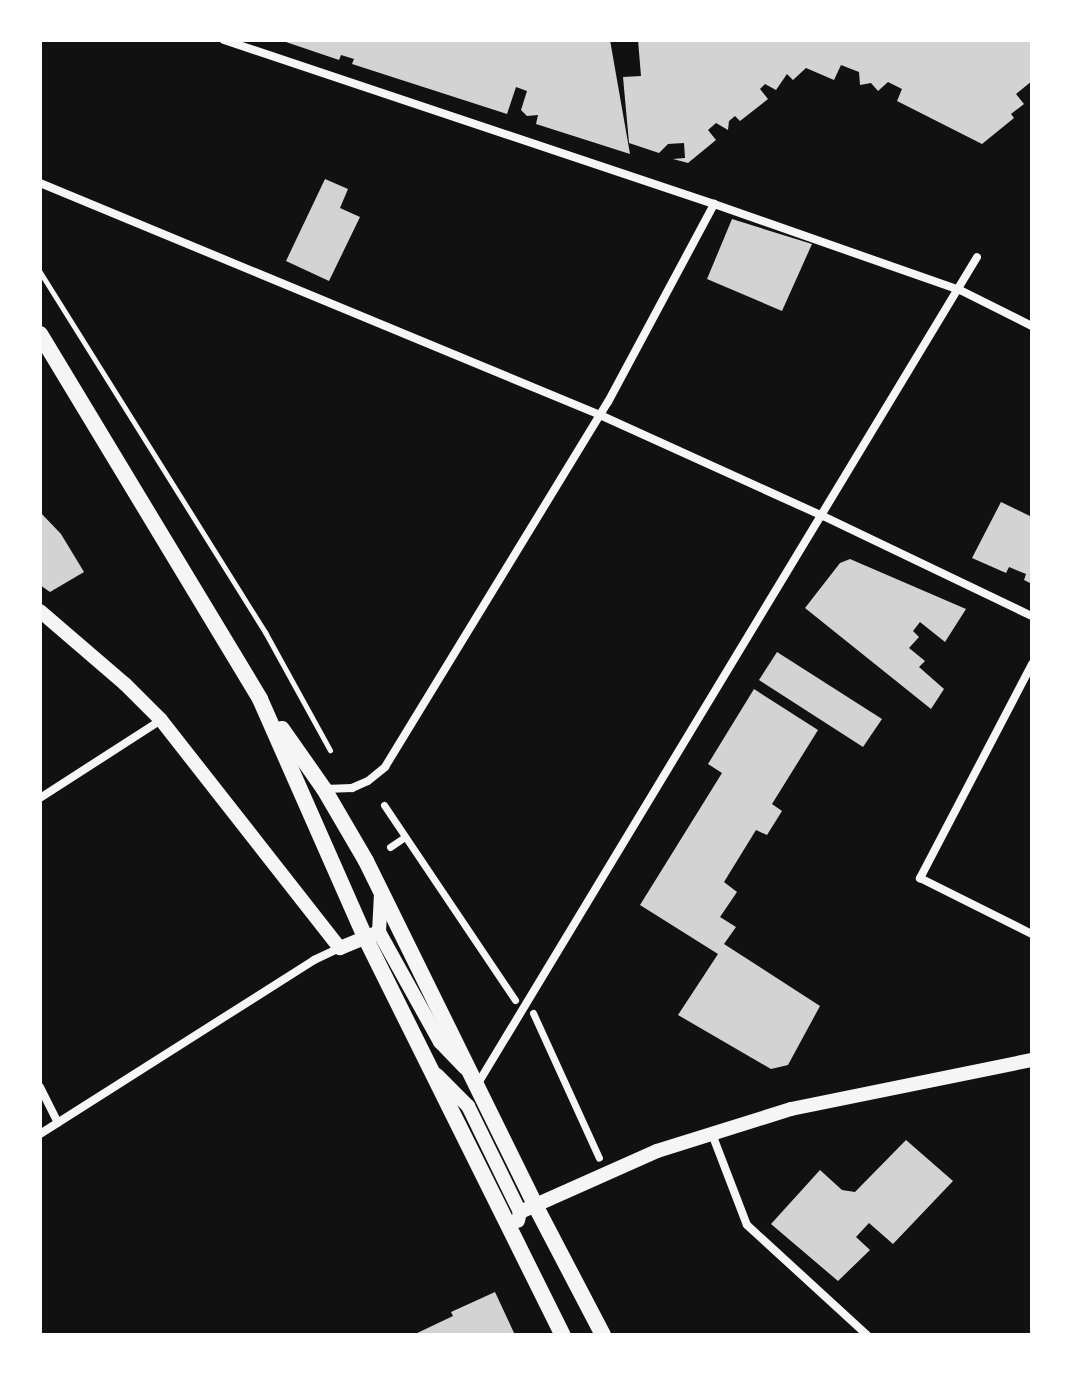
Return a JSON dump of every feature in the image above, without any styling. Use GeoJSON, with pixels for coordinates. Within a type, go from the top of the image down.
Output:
{"type":"FeatureCollection","features":[{"type":"Feature","properties":{"kind":"main road"},"geometry":{"type":"LineString","coordinates":[[40,334],[260,699],[324,789],[381,893],[474,1080],[527,1208],[603,1335]]}},
{"type":"Feature","properties":{"kind":"main road"},"geometry":{"type":"LineString","coordinates":[[260,699],[373,936],[428,1067],[563,1335]]}},
{"type":"Feature","properties":{"kind":"street"},"geometry":{"type":"LineString","coordinates":[[224,40],[960,290],[1032,326]]}},
{"type":"Feature","properties":{"kind":"street"},"geometry":{"type":"LineString","coordinates":[[40,183],[600,415],[823,516],[1028,614]]}},
{"type":"Feature","properties":{"kind":"street"},"geometry":{"type":"LineString","coordinates":[[324,789],[352,788],[368,781],[385,767],[600,415],[714,204]]}},
{"type":"Feature","properties":{"kind":"street"},"geometry":{"type":"LineString","coordinates":[[381,893],[373,936],[440,1042],[474,1080],[823,516],[977,257]]}},
{"type":"Feature","properties":{"kind":"street"},"geometry":{"type":"LineString","coordinates":[[40,611],[125,684],[161,720],[340,948]]}},
{"type":"Feature","properties":{"kind":"street"},"geometry":{"type":"LineString","coordinates":[[1032,664],[920,878],[1032,934]]}},
{"type":"Feature","properties":{"kind":"street"},"geometry":{"type":"LineString","coordinates":[[40,798],[161,720]]}},
{"type":"Feature","properties":{"kind":"street"},"geometry":{"type":"LineString","coordinates":[[384,805],[515,1000]]}},
{"type":"Feature","properties":{"kind":"street"},"geometry":{"type":"LineString","coordinates":[[390,847],[405,837]]}},
{"type":"Feature","properties":{"kind":"street"},"geometry":{"type":"LineString","coordinates":[[40,1134],[300,969],[340,948],[373,936]]}},
{"type":"Feature","properties":{"kind":"street"},"geometry":{"type":"LineString","coordinates":[[533,1013],[599,1158]]}},
{"type":"Feature","properties":{"kind":"street"},"geometry":{"type":"LineString","coordinates":[[515,1236],[527,1208],[657,1151],[791,1109],[1032,1060]]}},
{"type":"Feature","properties":{"kind":"street"},"geometry":{"type":"LineString","coordinates":[[428,1067],[468,1106],[527,1208]]}},
{"type":"Feature","properties":{"kind":"street"},"geometry":{"type":"LineString","coordinates":[[40,1087],[58,1123]]}},
{"type":"Feature","properties":{"kind":"street"},"geometry":{"type":"LineString","coordinates":[[711,1133],[747,1225],[867,1335]]}},
{"type":"Feature","properties":{"kind":"building"},"geometry":{"type":"Polygon","coordinates":[[[280,40],[610,40],[630,154],[536,124],[538,115],[527,116],[521,110],[527,91],[516,87],[507,114],[352,64],[354,59],[341,55],[339,60],[280,40]]]}},
{"type":"Feature","properties":{"kind":"building"},"geometry":{"type":"Polygon","coordinates":[[[638,40],[1032,40],[1032,81],[1016,94],[1024,104],[1011,114],[1014,118],[982,144],[897,101],[902,89],[888,82],[878,91],[871,83],[860,85],[859,72],[841,65],[834,80],[806,68],[793,80],[787,74],[776,90],[765,84],[760,89],[768,99],[740,121],[735,116],[729,121],[728,130],[716,123],[708,130],[716,140],[688,163],[673,159],[685,158],[684,143],[668,144],[659,153],[629,143],[623,77],[641,76],[638,40]]]}},
{"type":"Feature","properties":{"kind":"building"},"geometry":{"type":"Polygon","coordinates":[[[325,179],[348,189],[340,208],[360,217],[329,281],[286,261],[325,179]]]}},
{"type":"Feature","properties":{"kind":"building"},"geometry":{"type":"Polygon","coordinates":[[[732,219],[812,244],[782,311],[707,279],[732,219]]]}},
{"type":"Feature","properties":{"kind":"building"},"geometry":{"type":"Polygon","coordinates":[[[1001,502],[1032,517],[1032,584],[1024,580],[1026,574],[1009,567],[1006,573],[972,558],[1001,502]]]}},
{"type":"Feature","properties":{"kind":"building"},"geometry":{"type":"Polygon","coordinates":[[[40,512],[61,534],[84,572],[50,592],[40,585],[40,512]]]}},
{"type":"Feature","properties":{"kind":"building"},"geometry":{"type":"Polygon","coordinates":[[[850,559],[966,609],[945,642],[920,622],[913,631],[919,637],[909,648],[925,661],[919,667],[944,689],[931,709],[805,608],[840,563],[850,559]]]}},
{"type":"Feature","properties":{"kind":"building"},"geometry":{"type":"Polygon","coordinates":[[[777,652],[882,719],[863,747],[759,680],[777,652]]]}},
{"type":"Feature","properties":{"kind":"building"},"geometry":{"type":"Polygon","coordinates":[[[754,689],[818,730],[772,804],[782,811],[767,835],[756,830],[724,882],[737,892],[720,917],[736,927],[724,944],[820,1006],[788,1065],[771,1069],[678,1015],[718,954],[640,905],[722,773],[708,764],[754,689]]]}},
{"type":"Feature","properties":{"kind":"building"},"geometry":{"type":"Polygon","coordinates":[[[906,1140],[953,1181],[893,1244],[869,1223],[856,1237],[870,1250],[838,1281],[771,1224],[820,1170],[842,1190],[855,1192],[906,1140]]]}},
{"type":"Feature","properties":{"kind":"building"},"geometry":{"type":"Polygon","coordinates":[[[495,1292],[515,1335],[413,1335],[453,1316],[451,1312],[495,1292]]]}}]}
